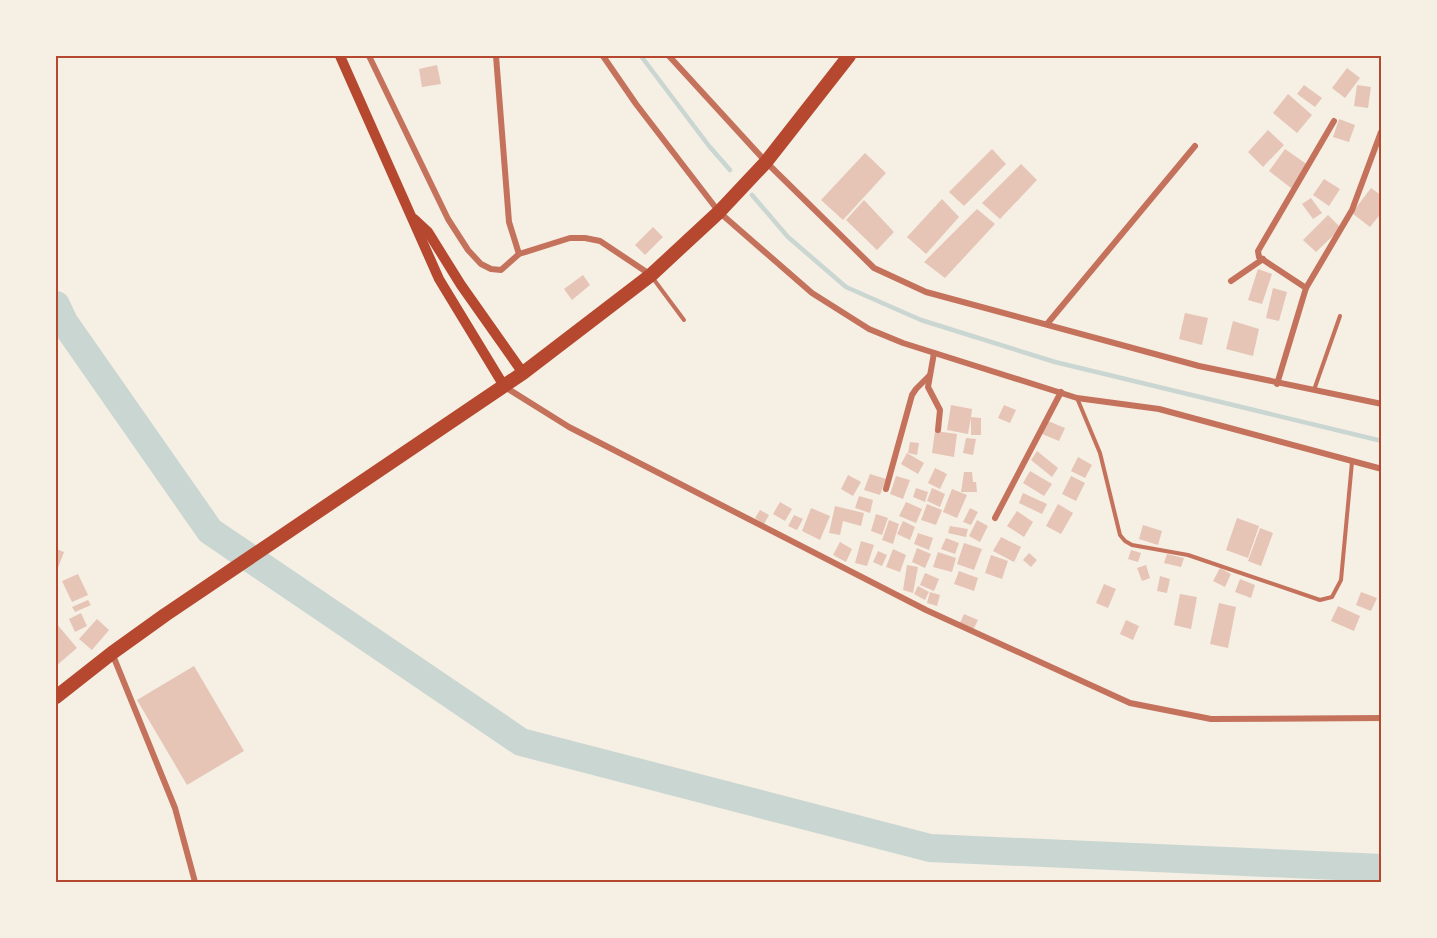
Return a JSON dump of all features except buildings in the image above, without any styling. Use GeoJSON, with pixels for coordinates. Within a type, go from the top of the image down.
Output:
{"type":"FeatureCollection","features":[{"type":"Feature","properties":{"kind":"highway"},"geometry":{"type":"LineString","coordinates":[[56,697],[165,615],[523,373],[651,275],[719,212],[766,162],[849,56]]}},
{"type":"Feature","properties":{"kind":"main road"},"geometry":{"type":"LineString","coordinates":[[340,56],[439,279],[504,386]]}},
{"type":"Feature","properties":{"kind":"main road"},"geometry":{"type":"LineString","coordinates":[[412,216],[428,232],[461,285],[523,373]]}},
{"type":"Feature","properties":{"kind":"street"},"geometry":{"type":"LineString","coordinates":[[369,56],[448,219],[468,250],[481,264],[491,269],[501,270],[519,254],[570,238],[585,238],[600,241],[651,275]]}},
{"type":"Feature","properties":{"kind":"street"},"geometry":{"type":"LineString","coordinates":[[496,56],[509,222],[519,254]]}},
{"type":"Feature","properties":{"kind":"street"},"geometry":{"type":"LineString","coordinates":[[603,56],[636,104],[719,212],[812,293],[869,329],[903,344],[1077,398],[1159,409],[1382,469]]}},
{"type":"Feature","properties":{"kind":"street"},"geometry":{"type":"LineString","coordinates":[[669,56],[766,162],[874,268],[926,292],[1199,366],[1382,404]]}},
{"type":"Feature","properties":{"kind":"street"},"geometry":{"type":"LineString","coordinates":[[1306,288],[1259,257],[1258,251],[1334,121]]}},
{"type":"Feature","properties":{"kind":"street"},"geometry":{"type":"LineString","coordinates":[[1277,384],[1306,288],[1352,210],[1381,132]]}},
{"type":"Feature","properties":{"kind":"street"},"geometry":{"type":"LineString","coordinates":[[1047,324],[1195,146]]}},
{"type":"Feature","properties":{"kind":"street"},"geometry":{"type":"LineString","coordinates":[[1231,281],[1263,260]]}},
{"type":"Feature","properties":{"kind":"street"},"geometry":{"type":"LineString","coordinates":[[934,353],[928,391],[937,403],[941,415],[938,430]]}},
{"type":"Feature","properties":{"kind":"street"},"geometry":{"type":"LineString","coordinates":[[886,489],[912,395],[930,376]]}},
{"type":"Feature","properties":{"kind":"street"},"geometry":{"type":"LineString","coordinates":[[504,386],[568,427],[926,610],[1130,703],[1211,719],[1382,718]]}},
{"type":"Feature","properties":{"kind":"street"},"geometry":{"type":"LineString","coordinates":[[994,518],[1060,392]]}},
{"type":"Feature","properties":{"kind":"street"},"geometry":{"type":"LineString","coordinates":[[112,653],[175,808],[195,882]]}},
{"type":"Feature","properties":{"kind":"lane"},"geometry":{"type":"LineString","coordinates":[[651,275],[684,320]]}},
{"type":"Feature","properties":{"kind":"lane"},"geometry":{"type":"LineString","coordinates":[[1314,391],[1340,316]]}},
{"type":"Feature","properties":{"kind":"lane"},"geometry":{"type":"LineString","coordinates":[[1077,398],[1100,453],[1120,535],[1125,541],[1132,545],[1188,555],[1320,600],[1332,597],[1341,580],[1352,462]]}},
{"type":"Feature","properties":{"kind":"waterway"},"geometry":{"type":"LineString","coordinates":[[641,56],[730,170]]}},
{"type":"Feature","properties":{"kind":"waterway"},"geometry":{"type":"LineString","coordinates":[[752,195],[788,237],[846,287],[921,320],[1055,362],[1382,441]]}},
{"type":"Feature","properties":{"kind":"waterway"},"geometry":{"type":"LineString","coordinates":[[56,305],[64,322],[210,531],[521,742],[930,848],[1382,868]]}}]}
